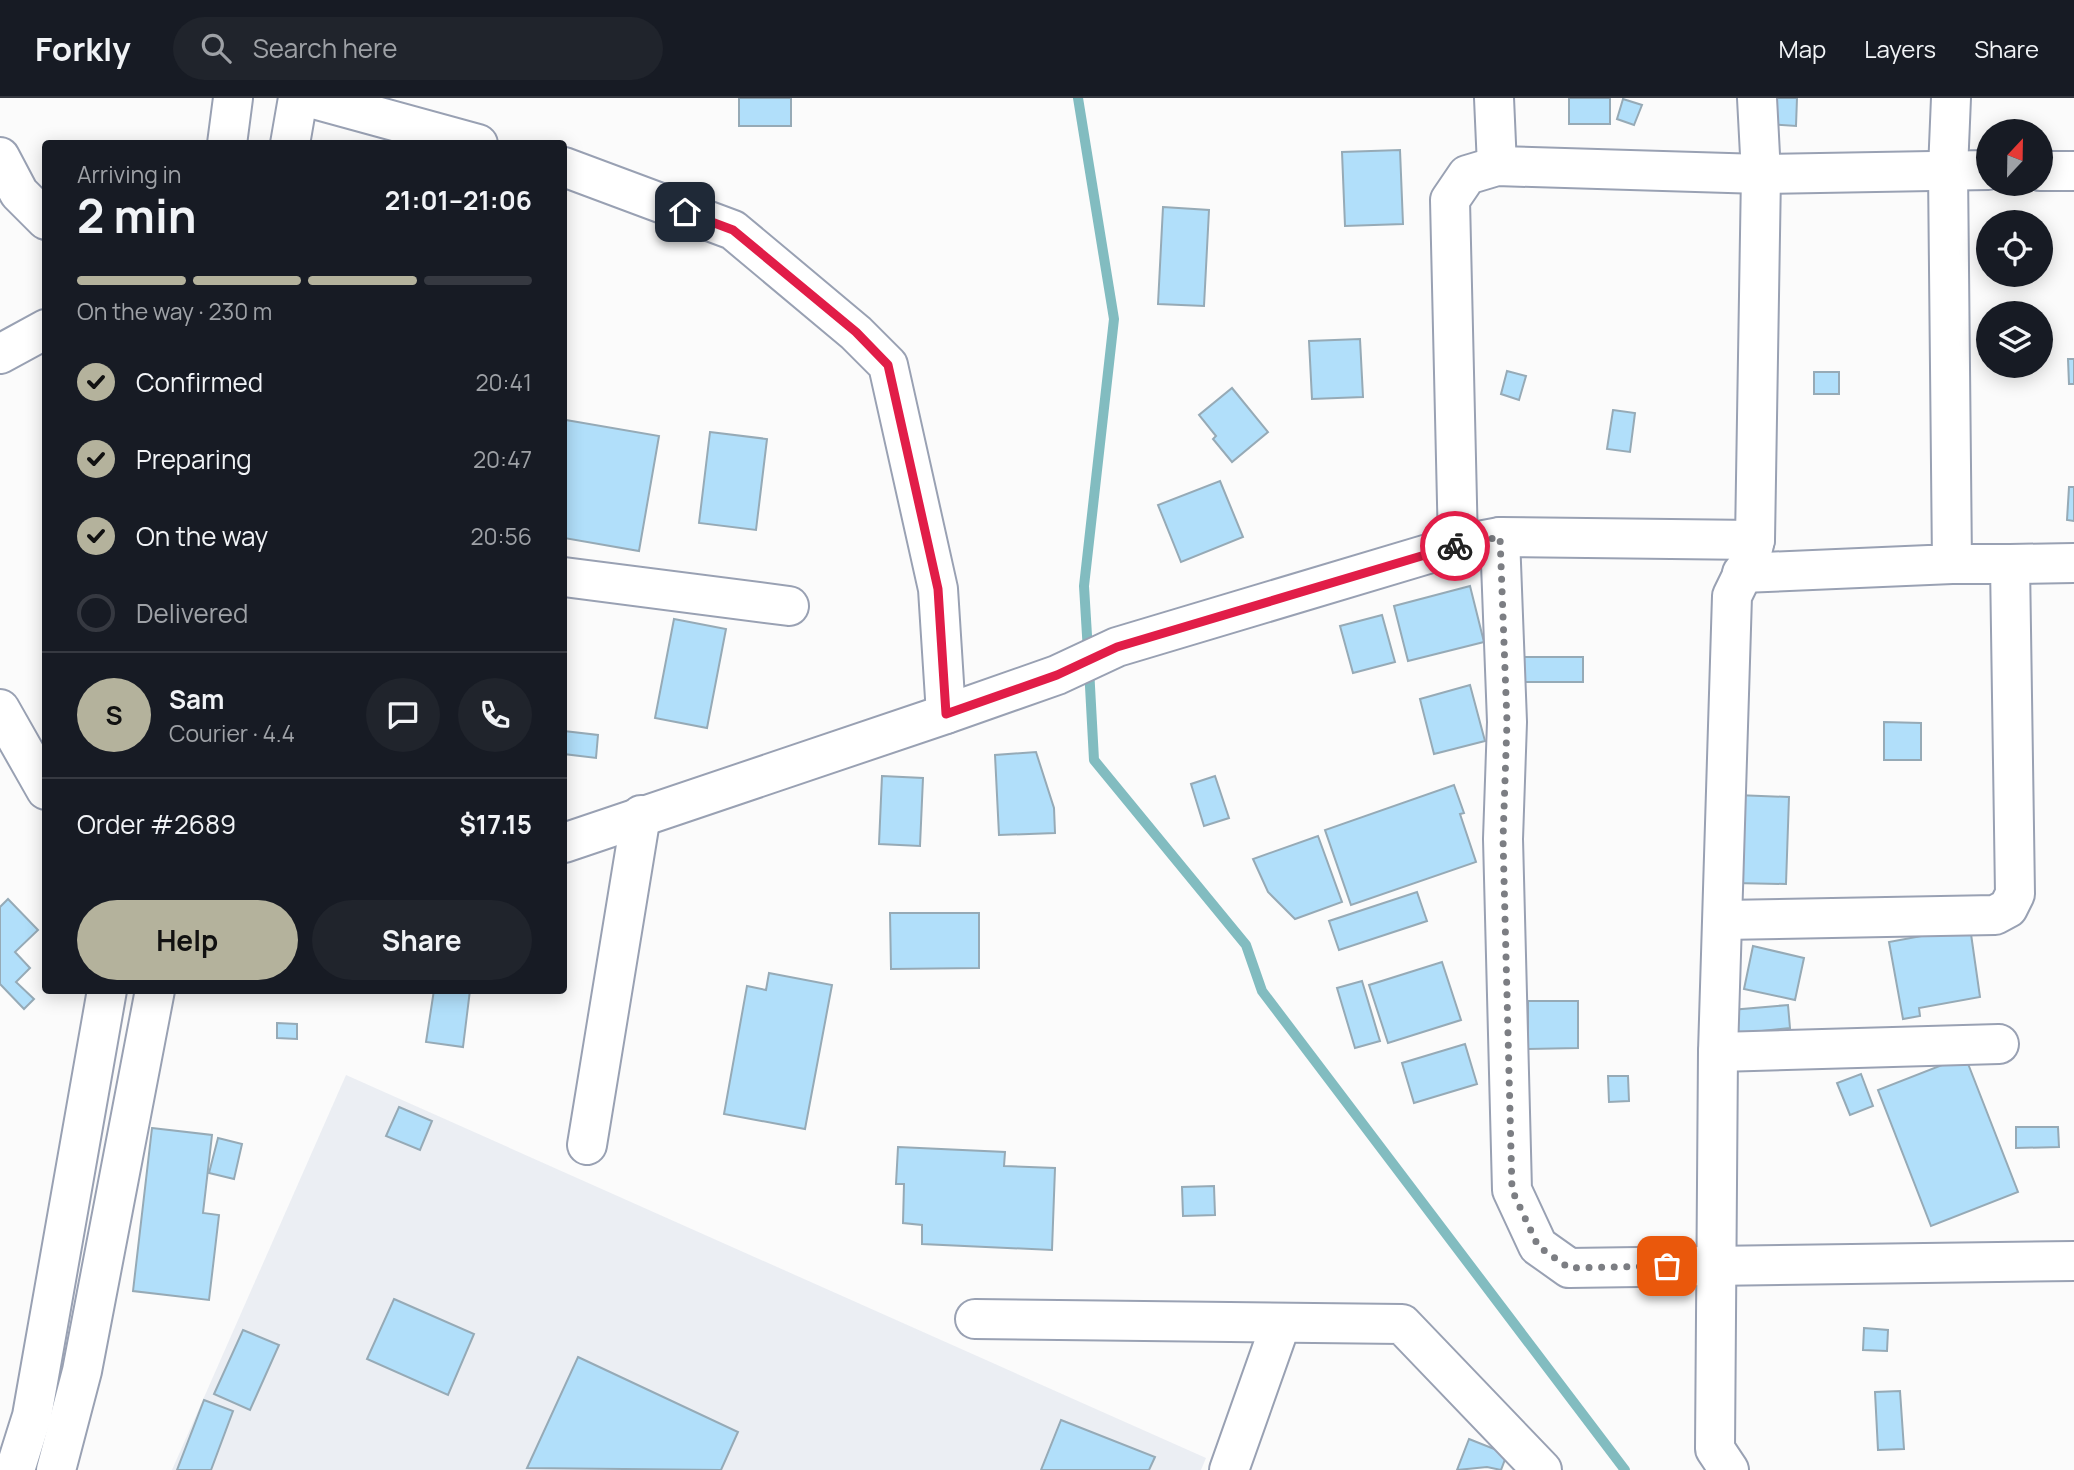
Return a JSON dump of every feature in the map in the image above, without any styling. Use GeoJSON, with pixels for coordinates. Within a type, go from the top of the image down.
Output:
{"type":"FeatureCollection","features":[{"type":"Feature","properties":{"kind":"street"},"geometry":{"type":"LineString","coordinates":[[228,140],[233,98]]}},
{"type":"Feature","properties":{"kind":"street"},"geometry":{"type":"LineString","coordinates":[[291,140],[298,98]]}},
{"type":"Feature","properties":{"kind":"street"},"geometry":{"type":"LineString","coordinates":[[310,98],[463,140]]}},
{"type":"Feature","properties":{"kind":"street"},"geometry":{"type":"LineString","coordinates":[[1494,98],[1497,166]]}},
{"type":"Feature","properties":{"kind":"street"},"geometry":{"type":"LineString","coordinates":[[1729,1470],[1715,1449],[1718,1052],[1732,596],[1749,557],[1761,174],[1757,98]]}},
{"type":"Feature","properties":{"kind":"street"},"geometry":{"type":"LineString","coordinates":[[1951,98],[1948,170],[1952,564]]}},
{"type":"Feature","properties":{"kind":"street"},"geometry":{"type":"LineString","coordinates":[[0,157],[19,193],[42,216]]}},
{"type":"Feature","properties":{"kind":"street"},"geometry":{"type":"LineString","coordinates":[[1458,545],[1450,200],[1467,175],[1497,166],[1761,174],[1976,170]]}},
{"type":"Feature","properties":{"kind":"street"},"geometry":{"type":"LineString","coordinates":[[567,168],[733,230],[856,332],[888,365],[938,589],[946,714]]}},
{"type":"Feature","properties":{"kind":"street"},"geometry":{"type":"LineString","coordinates":[[2053,171],[2074,171]]}},
{"type":"Feature","properties":{"kind":"street"},"geometry":{"type":"LineString","coordinates":[[0,354],[42,331]]}},
{"type":"Feature","properties":{"kind":"street"},"geometry":{"type":"LineString","coordinates":[[1500,537],[1507,722],[1503,839],[1512,1190],[1538,1246],[1569,1268],[2074,1261]]}},
{"type":"Feature","properties":{"kind":"street"},"geometry":{"type":"LineString","coordinates":[[567,842],[1057,675],[1117,647],[1458,545],[1500,537],[1749,557],[1952,564],[2074,563]]}},
{"type":"Feature","properties":{"kind":"street"},"geometry":{"type":"LineString","coordinates":[[1723,920],[1995,915],[2008,908],[2015,894],[2010,564]]}},
{"type":"Feature","properties":{"kind":"street"},"geometry":{"type":"LineString","coordinates":[[567,578],[789,606]]}},
{"type":"Feature","properties":{"kind":"street"},"geometry":{"type":"LineString","coordinates":[[0,709],[42,783]]}},
{"type":"Feature","properties":{"kind":"street"},"geometry":{"type":"LineString","coordinates":[[587,1145],[641,815]]}},
{"type":"Feature","properties":{"kind":"street"},"geometry":{"type":"LineString","coordinates":[[15,1470],[32,1416],[106,994]]}},
{"type":"Feature","properties":{"kind":"street"},"geometry":{"type":"LineString","coordinates":[[56,1470],[82,1371],[154,994]]}},
{"type":"Feature","properties":{"kind":"street"},"geometry":{"type":"LineString","coordinates":[[1718,1052],[1999,1044]]}},
{"type":"Feature","properties":{"kind":"street"},"geometry":{"type":"LineString","coordinates":[[975,1319],[1402,1324],[1542,1470]]}},
{"type":"Feature","properties":{"kind":"street"},"geometry":{"type":"LineString","coordinates":[[1230,1470],[1281,1323]]}},
{"type":"Feature","properties":{"kind":"shaded area"},"geometry":{"type":"Polygon","coordinates":[[[346,1075],[1206,1458],[1201,1470],[172,1470],[346,1075]]]}},
{"type":"Feature","properties":{"kind":"building"},"geometry":{"type":"Polygon","coordinates":[[[739,98],[791,98],[791,126],[739,126],[739,98]]]}},
{"type":"Feature","properties":{"kind":"building"},"geometry":{"type":"Polygon","coordinates":[[[1569,98],[1610,98],[1610,124],[1569,124],[1569,98]]]}},
{"type":"Feature","properties":{"kind":"building"},"geometry":{"type":"Polygon","coordinates":[[[1769,98],[1797,98],[1796,126],[1768,124],[1769,98]]]}},
{"type":"Feature","properties":{"kind":"building"},"geometry":{"type":"Polygon","coordinates":[[[1623,99],[1642,105],[1634,125],[1617,119],[1623,99]]]}},
{"type":"Feature","properties":{"kind":"building"},"geometry":{"type":"Polygon","coordinates":[[[1400,150],[1403,224],[1345,226],[1342,152],[1400,150]]]}},
{"type":"Feature","properties":{"kind":"building"},"geometry":{"type":"Polygon","coordinates":[[[1163,207],[1209,210],[1204,306],[1158,304],[1163,207]]]}},
{"type":"Feature","properties":{"kind":"building"},"geometry":{"type":"Polygon","coordinates":[[[1360,339],[1363,397],[1312,399],[1309,341],[1360,339]]]}},
{"type":"Feature","properties":{"kind":"building"},"geometry":{"type":"Polygon","coordinates":[[[2068,359],[2074,359],[2074,384],[2069,384],[2068,359]]]}},
{"type":"Feature","properties":{"kind":"building"},"geometry":{"type":"Polygon","coordinates":[[[1507,371],[1526,376],[1519,400],[1501,394],[1507,371]]]}},
{"type":"Feature","properties":{"kind":"building"},"geometry":{"type":"Polygon","coordinates":[[[1814,372],[1839,372],[1839,394],[1814,394],[1814,372]]]}},
{"type":"Feature","properties":{"kind":"building"},"geometry":{"type":"Polygon","coordinates":[[[1232,388],[1268,432],[1232,462],[1213,439],[1216,436],[1199,415],[1232,388]]]}},
{"type":"Feature","properties":{"kind":"building"},"geometry":{"type":"Polygon","coordinates":[[[1613,410],[1635,413],[1630,452],[1607,449],[1613,410]]]}},
{"type":"Feature","properties":{"kind":"building"},"geometry":{"type":"Polygon","coordinates":[[[567,420],[659,436],[639,551],[567,539],[567,420]]]}},
{"type":"Feature","properties":{"kind":"building"},"geometry":{"type":"Polygon","coordinates":[[[710,432],[767,439],[756,530],[699,523],[710,432]]]}},
{"type":"Feature","properties":{"kind":"building"},"geometry":{"type":"Polygon","coordinates":[[[1220,481],[1243,537],[1181,562],[1158,505],[1220,481]]]}},
{"type":"Feature","properties":{"kind":"building"},"geometry":{"type":"Polygon","coordinates":[[[2069,487],[2074,487],[2074,521],[2067,520],[2069,487]]]}},
{"type":"Feature","properties":{"kind":"building"},"geometry":{"type":"Polygon","coordinates":[[[1470,586],[1484,642],[1408,661],[1394,606],[1470,586]]]}},
{"type":"Feature","properties":{"kind":"building"},"geometry":{"type":"Polygon","coordinates":[[[1382,615],[1395,662],[1353,673],[1340,626],[1382,615]]]}},
{"type":"Feature","properties":{"kind":"building"},"geometry":{"type":"Polygon","coordinates":[[[674,619],[726,629],[707,728],[655,718],[674,619]]]}},
{"type":"Feature","properties":{"kind":"building"},"geometry":{"type":"Polygon","coordinates":[[[1523,657],[1583,657],[1583,682],[1523,682],[1523,657]]]}},
{"type":"Feature","properties":{"kind":"building"},"geometry":{"type":"Polygon","coordinates":[[[1470,685],[1485,741],[1434,754],[1420,699],[1470,685]]]}},
{"type":"Feature","properties":{"kind":"building"},"geometry":{"type":"Polygon","coordinates":[[[1884,722],[1921,723],[1921,760],[1884,760],[1884,722]]]}},
{"type":"Feature","properties":{"kind":"building"},"geometry":{"type":"Polygon","coordinates":[[[567,731],[598,735],[596,758],[567,754],[567,731]]]}},
{"type":"Feature","properties":{"kind":"building"},"geometry":{"type":"Polygon","coordinates":[[[1036,752],[1054,808],[1055,833],[999,835],[995,755],[1036,752]]]}},
{"type":"Feature","properties":{"kind":"building"},"geometry":{"type":"Polygon","coordinates":[[[882,776],[923,778],[920,846],[879,844],[882,776]]]}},
{"type":"Feature","properties":{"kind":"building"},"geometry":{"type":"Polygon","coordinates":[[[1215,776],[1229,818],[1204,826],[1191,784],[1215,776]]]}},
{"type":"Feature","properties":{"kind":"building"},"geometry":{"type":"Polygon","coordinates":[[[1454,785],[1464,813],[1460,814],[1476,862],[1351,905],[1325,830],[1454,785]]]}},
{"type":"Feature","properties":{"kind":"building"},"geometry":{"type":"Polygon","coordinates":[[[1736,795],[1789,797],[1786,884],[1734,883],[1736,795]]]}},
{"type":"Feature","properties":{"kind":"building"},"geometry":{"type":"Polygon","coordinates":[[[1318,836],[1342,902],[1295,919],[1268,892],[1253,859],[1318,836]]]}},
{"type":"Feature","properties":{"kind":"building"},"geometry":{"type":"Polygon","coordinates":[[[1417,892],[1427,921],[1339,950],[1329,921],[1417,892]]]}},
{"type":"Feature","properties":{"kind":"building"},"geometry":{"type":"Polygon","coordinates":[[[8,899],[38,930],[15,952],[30,968],[16,982],[34,999],[24,1009],[0,984],[0,907],[8,899]]]}},
{"type":"Feature","properties":{"kind":"building"},"geometry":{"type":"Polygon","coordinates":[[[890,913],[979,913],[979,968],[891,969],[890,913]]]}},
{"type":"Feature","properties":{"kind":"building"},"geometry":{"type":"Polygon","coordinates":[[[1970,927],[1980,997],[1919,1008],[1920,1016],[1903,1019],[1889,942],[1970,927]]]}},
{"type":"Feature","properties":{"kind":"building"},"geometry":{"type":"Polygon","coordinates":[[[1753,946],[1804,958],[1795,1000],[1744,989],[1753,946]]]}},
{"type":"Feature","properties":{"kind":"building"},"geometry":{"type":"Polygon","coordinates":[[[1442,962],[1461,1020],[1388,1043],[1369,985],[1442,962]]]}},
{"type":"Feature","properties":{"kind":"building"},"geometry":{"type":"Polygon","coordinates":[[[769,973],[832,985],[805,1129],[724,1114],[747,986],[766,990],[769,973]]]}},
{"type":"Feature","properties":{"kind":"building"},"geometry":{"type":"Polygon","coordinates":[[[1362,981],[1380,1041],[1355,1048],[1337,988],[1362,981]]]}},
{"type":"Feature","properties":{"kind":"building"},"geometry":{"type":"Polygon","coordinates":[[[433,994],[470,994],[463,1047],[426,1042],[433,994]]]}},
{"type":"Feature","properties":{"kind":"building"},"geometry":{"type":"Polygon","coordinates":[[[1528,1001],[1578,1001],[1578,1048],[1528,1049],[1528,1001]]]}},
{"type":"Feature","properties":{"kind":"building"},"geometry":{"type":"Polygon","coordinates":[[[1788,1005],[1790,1028],[1734,1034],[1731,1010],[1788,1005]]]}},
{"type":"Feature","properties":{"kind":"building"},"geometry":{"type":"Polygon","coordinates":[[[277,1023],[297,1024],[297,1039],[277,1038],[277,1023]]]}},
{"type":"Feature","properties":{"kind":"building"},"geometry":{"type":"Polygon","coordinates":[[[1465,1044],[1477,1084],[1414,1103],[1402,1063],[1465,1044]]]}},
{"type":"Feature","properties":{"kind":"building"},"geometry":{"type":"Polygon","coordinates":[[[1965,1056],[2018,1192],[1931,1226],[1878,1090],[1965,1056]]]}},
{"type":"Feature","properties":{"kind":"building"},"geometry":{"type":"Polygon","coordinates":[[[1861,1074],[1873,1106],[1850,1115],[1837,1083],[1861,1074]]]}},
{"type":"Feature","properties":{"kind":"building"},"geometry":{"type":"Polygon","coordinates":[[[1608,1076],[1628,1076],[1629,1101],[1609,1102],[1608,1076]]]}},
{"type":"Feature","properties":{"kind":"building"},"geometry":{"type":"Polygon","coordinates":[[[399,1107],[432,1121],[420,1150],[386,1136],[399,1107]]]}},
{"type":"Feature","properties":{"kind":"building"},"geometry":{"type":"Polygon","coordinates":[[[2016,1127],[2058,1127],[2059,1147],[2016,1148],[2016,1127]]]}},
{"type":"Feature","properties":{"kind":"building"},"geometry":{"type":"Polygon","coordinates":[[[152,1128],[212,1135],[203,1213],[219,1215],[209,1300],[133,1291],[152,1128]]]}},
{"type":"Feature","properties":{"kind":"building"},"geometry":{"type":"Polygon","coordinates":[[[218,1138],[242,1144],[234,1179],[209,1173],[218,1138]]]}},
{"type":"Feature","properties":{"kind":"building"},"geometry":{"type":"Polygon","coordinates":[[[898,1147],[1005,1152],[1004,1166],[1055,1168],[1052,1250],[922,1244],[922,1225],[903,1223],[904,1184],[896,1184],[898,1147]]]}},
{"type":"Feature","properties":{"kind":"building"},"geometry":{"type":"Polygon","coordinates":[[[1214,1186],[1215,1215],[1183,1216],[1182,1187],[1214,1186]]]}},
{"type":"Feature","properties":{"kind":"building"},"geometry":{"type":"Polygon","coordinates":[[[394,1299],[474,1334],[448,1395],[367,1359],[394,1299]]]}},
{"type":"Feature","properties":{"kind":"building"},"geometry":{"type":"Polygon","coordinates":[[[1864,1328],[1888,1330],[1887,1351],[1863,1350],[1864,1328]]]}},
{"type":"Feature","properties":{"kind":"building"},"geometry":{"type":"Polygon","coordinates":[[[243,1330],[279,1345],[250,1410],[214,1394],[243,1330]]]}},
{"type":"Feature","properties":{"kind":"building"},"geometry":{"type":"Polygon","coordinates":[[[578,1357],[738,1432],[721,1470],[527,1468],[578,1357]]]}},
{"type":"Feature","properties":{"kind":"building"},"geometry":{"type":"Polygon","coordinates":[[[1900,1391],[1904,1449],[1878,1450],[1875,1392],[1900,1391]]]}},
{"type":"Feature","properties":{"kind":"building"},"geometry":{"type":"Polygon","coordinates":[[[204,1400],[233,1411],[211,1470],[177,1470],[204,1400]]]}},
{"type":"Feature","properties":{"kind":"building"},"geometry":{"type":"Polygon","coordinates":[[[1061,1420],[1155,1457],[1149,1470],[1041,1470],[1061,1420]]]}},
{"type":"Feature","properties":{"kind":"building"},"geometry":{"type":"Polygon","coordinates":[[[1469,1439],[1507,1454],[1501,1470],[1487,1467],[1457,1470],[1469,1439]]]}},
{"type":"Feature","properties":{"kind":"waterway"},"geometry":{"type":"LineString","coordinates":[[1078,98],[1114,319],[1084,586],[1088,652]]}},
{"type":"Feature","properties":{"kind":"waterway"},"geometry":{"type":"LineString","coordinates":[[1089,668],[1094,760],[1246,945],[1262,991],[1625,1470]]}},
{"type":"Feature","properties":{"kind":"way so far"},"geometry":{"type":"LineString","coordinates":[[1455,546],[1500,537],[1507,722],[1503,839],[1512,1190],[1538,1246],[1569,1268],[1667,1266]]}},
{"type":"Feature","properties":{"kind":"route"},"geometry":{"type":"LineString","coordinates":[[685,212],[733,230],[856,332],[888,365],[938,589],[946,714],[1057,675],[1117,647],[1455,546]]}}]}
